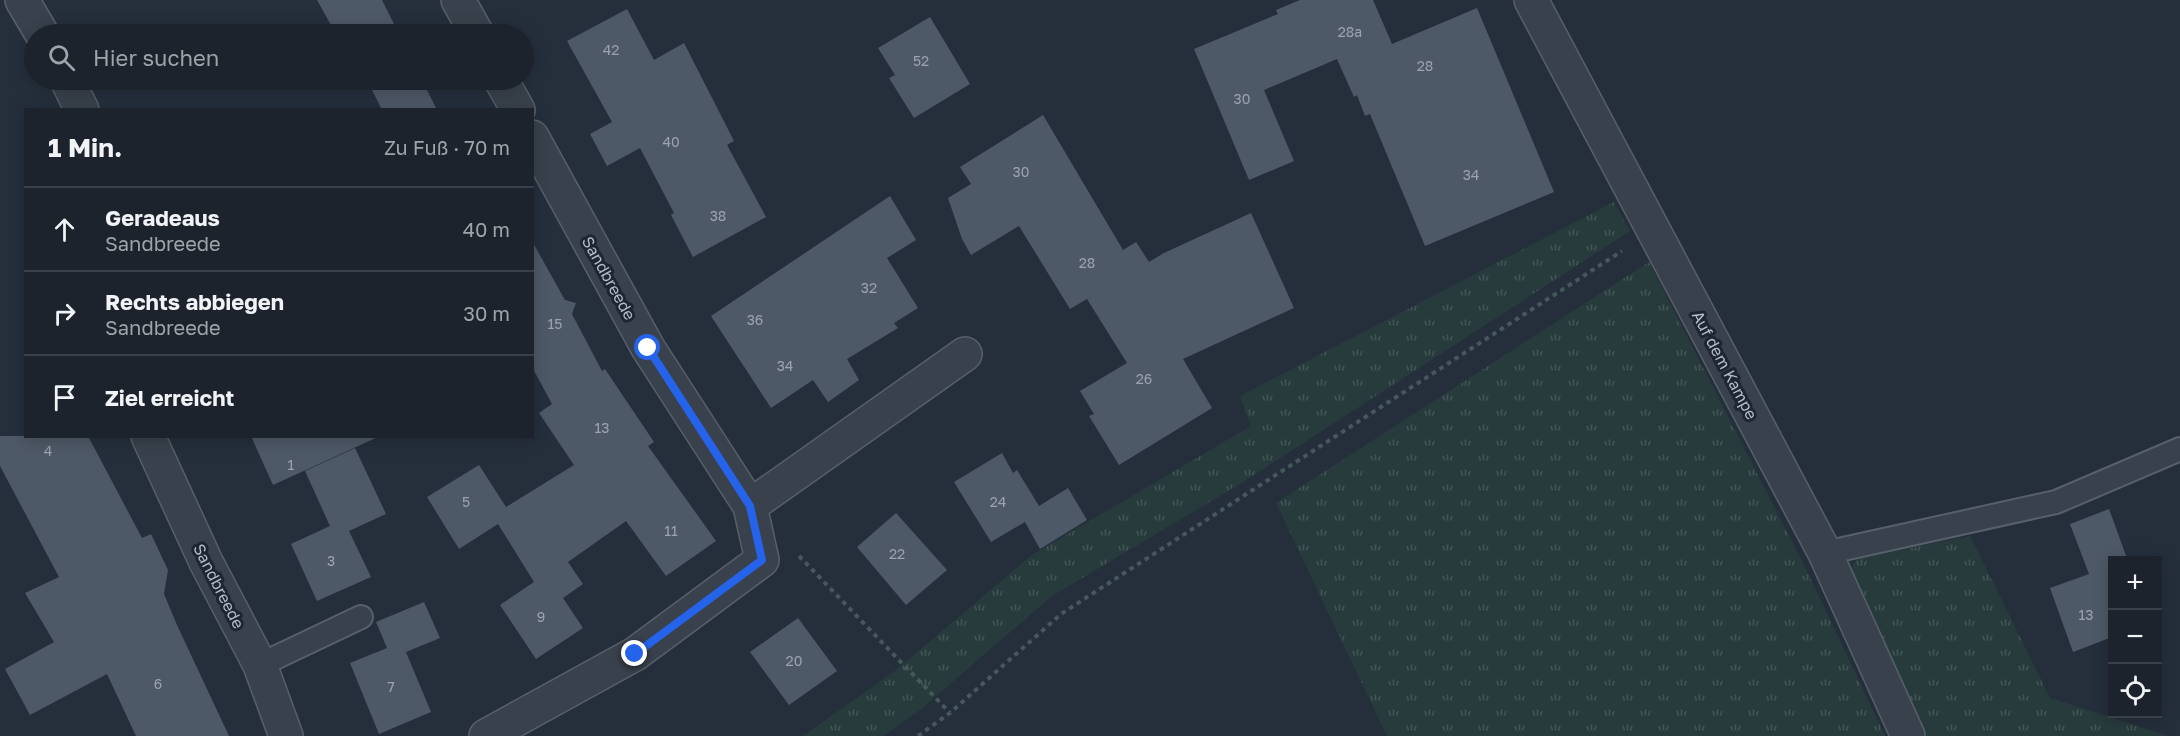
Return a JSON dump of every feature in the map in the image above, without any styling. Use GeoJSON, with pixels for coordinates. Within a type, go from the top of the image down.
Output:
{"type":"FeatureCollection","features":[{"type":"Feature","properties":{"kind":"street"},"geometry":{"type":"LineString","coordinates":[[22,0],[36,24]]}},
{"type":"Feature","properties":{"kind":"street"},"geometry":{"type":"LineString","coordinates":[[458,0],[471,24]]}},
{"type":"Feature","properties":{"kind":"street","name":"Auf dem Kampe"},"geometry":{"type":"LineString","coordinates":[[1531,0],[1825,553],[1908,736]]}},
{"type":"Feature","properties":{"kind":"street"},"geometry":{"type":"LineString","coordinates":[[72,90],[81,108]]}},
{"type":"Feature","properties":{"kind":"street"},"geometry":{"type":"LineString","coordinates":[[506,90],[515,108]]}},
{"type":"Feature","properties":{"kind":"street","name":"Sandbreede"},"geometry":{"type":"LineString","coordinates":[[486,736],[635,654],[762,560],[750,506],[648,348],[534,141]]}},
{"type":"Feature","properties":{"kind":"street"},"geometry":{"type":"LineString","coordinates":[[750,506],[965,354]]}},
{"type":"Feature","properties":{"kind":"street","name":"Sandbreede"},"geometry":{"type":"LineString","coordinates":[[149,438],[206,562],[260,665],[286,736]]}},
{"type":"Feature","properties":{"kind":"lane"},"geometry":{"type":"LineString","coordinates":[[1825,553],[2056,502],[2180,449]]}},
{"type":"Feature","properties":{"kind":"lane"},"geometry":{"type":"LineString","coordinates":[[260,665],[361,617]]}},
{"type":"Feature","properties":{"kind":"path"},"geometry":{"type":"LineString","coordinates":[[918,736],[950,713],[1061,614],[1653,231]]}},
{"type":"Feature","properties":{"kind":"path"},"geometry":{"type":"LineString","coordinates":[[758,542],[800,556],[950,713]]}},
{"type":"Feature","properties":{"kind":"green space"},"geometry":{"type":"Polygon","coordinates":[[[1614,202],[1630,231],[1243,482],[1052,596],[921,709],[884,736],[803,736],[895,671],[1032,555],[1251,426],[1240,396],[1614,202]]]}},
{"type":"Feature","properties":{"kind":"green space"},"geometry":{"type":"Polygon","coordinates":[[[1649,262],[1807,571],[1885,736],[1387,736],[1276,503],[1649,262]]]}},
{"type":"Feature","properties":{"kind":"green space"},"geometry":{"type":"Polygon","coordinates":[[[1970,536],[2050,698],[2168,736],[1922,736],[1847,574],[1857,559],[1970,536]]]}},
{"type":"Feature","properties":{"kind":"building"},"geometry":{"type":"Polygon","coordinates":[[[317,0],[382,0],[394,24],[330,24],[317,0]]]}},
{"type":"Feature","properties":{"kind":"building"},"geometry":{"type":"Polygon","coordinates":[[[1300,0],[1373,0],[1392,44],[1477,8],[1554,192],[1425,246],[1370,114],[1365,116],[1357,95],[1354,97],[1337,59],[1264,90],[1294,161],[1249,180],[1194,49],[1278,14],[1276,10],[1300,0]]]}},
{"type":"Feature","properties":{"kind":"building"},"geometry":{"type":"Polygon","coordinates":[[[627,9],[654,60],[684,43],[734,141],[727,145],[766,217],[693,257],[671,215],[674,213],[640,148],[607,166],[590,134],[612,122],[567,41],[627,9]]]}},
{"type":"Feature","properties":{"kind":"building"},"geometry":{"type":"Polygon","coordinates":[[[930,17],[970,84],[914,118],[889,78],[895,75],[878,48],[930,17]]]}},
{"type":"Feature","properties":{"kind":"building"},"geometry":{"type":"Polygon","coordinates":[[[372,90],[427,90],[436,108],[381,108],[372,90]]]}},
{"type":"Feature","properties":{"kind":"building"},"geometry":{"type":"Polygon","coordinates":[[[1043,115],[1123,250],[1136,242],[1149,262],[1251,213],[1294,308],[1183,359],[1212,408],[1119,465],[1089,416],[1094,414],[1080,391],[1127,363],[1087,299],[1070,309],[1019,226],[971,255],[962,239],[948,198],[971,184],[960,167],[1043,115]]]}},
{"type":"Feature","properties":{"kind":"building"},"geometry":{"type":"Polygon","coordinates":[[[890,196],[916,240],[887,258],[918,308],[894,323],[898,328],[847,359],[859,380],[828,402],[813,380],[771,408],[711,316],[890,196]]]}},
{"type":"Feature","properties":{"kind":"building"},"geometry":{"type":"Polygon","coordinates":[[[534,245],[565,300],[576,303],[572,314],[602,371],[605,369],[654,442],[648,446],[716,541],[666,576],[626,521],[568,562],[583,584],[563,598],[583,628],[536,659],[500,605],[534,582],[498,524],[459,549],[427,497],[479,465],[506,507],[574,465],[539,413],[552,404],[534,371],[534,245]]]}},
{"type":"Feature","properties":{"kind":"building"},"geometry":{"type":"Polygon","coordinates":[[[0,436],[89,438],[142,538],[151,534],[168,570],[164,594],[229,736],[136,736],[107,674],[30,715],[5,669],[54,642],[25,593],[59,577],[0,466],[0,436]]]}},
{"type":"Feature","properties":{"kind":"building"},"geometry":{"type":"Polygon","coordinates":[[[252,438],[376,438],[273,485],[252,438]]]}},
{"type":"Feature","properties":{"kind":"building"},"geometry":{"type":"Polygon","coordinates":[[[355,448],[386,514],[349,531],[371,577],[317,601],[291,544],[330,526],[305,471],[355,448]]]}},
{"type":"Feature","properties":{"kind":"building"},"geometry":{"type":"Polygon","coordinates":[[[1002,453],[1013,473],[1017,470],[1039,506],[1068,488],[1087,520],[1040,549],[1025,522],[991,542],[954,482],[1002,453]]]}},
{"type":"Feature","properties":{"kind":"building"},"geometry":{"type":"Polygon","coordinates":[[[2109,509],[2126,556],[2108,556],[2108,639],[2073,652],[2050,588],[2089,574],[2070,524],[2109,509]]]}},
{"type":"Feature","properties":{"kind":"building"},"geometry":{"type":"Polygon","coordinates":[[[896,513],[947,570],[906,605],[857,547],[896,513]]]}},
{"type":"Feature","properties":{"kind":"building"},"geometry":{"type":"Polygon","coordinates":[[[424,602],[440,638],[406,652],[431,712],[379,734],[350,663],[387,648],[376,622],[424,602]]]}},
{"type":"Feature","properties":{"kind":"building"},"geometry":{"type":"Polygon","coordinates":[[[798,618],[837,671],[789,705],[750,652],[798,618]]]}},
{"type":"Feature","properties":{"kind":"route"},"geometry":{"type":"LineString","coordinates":[[635,654],[762,560],[750,506],[648,348]]}}]}
